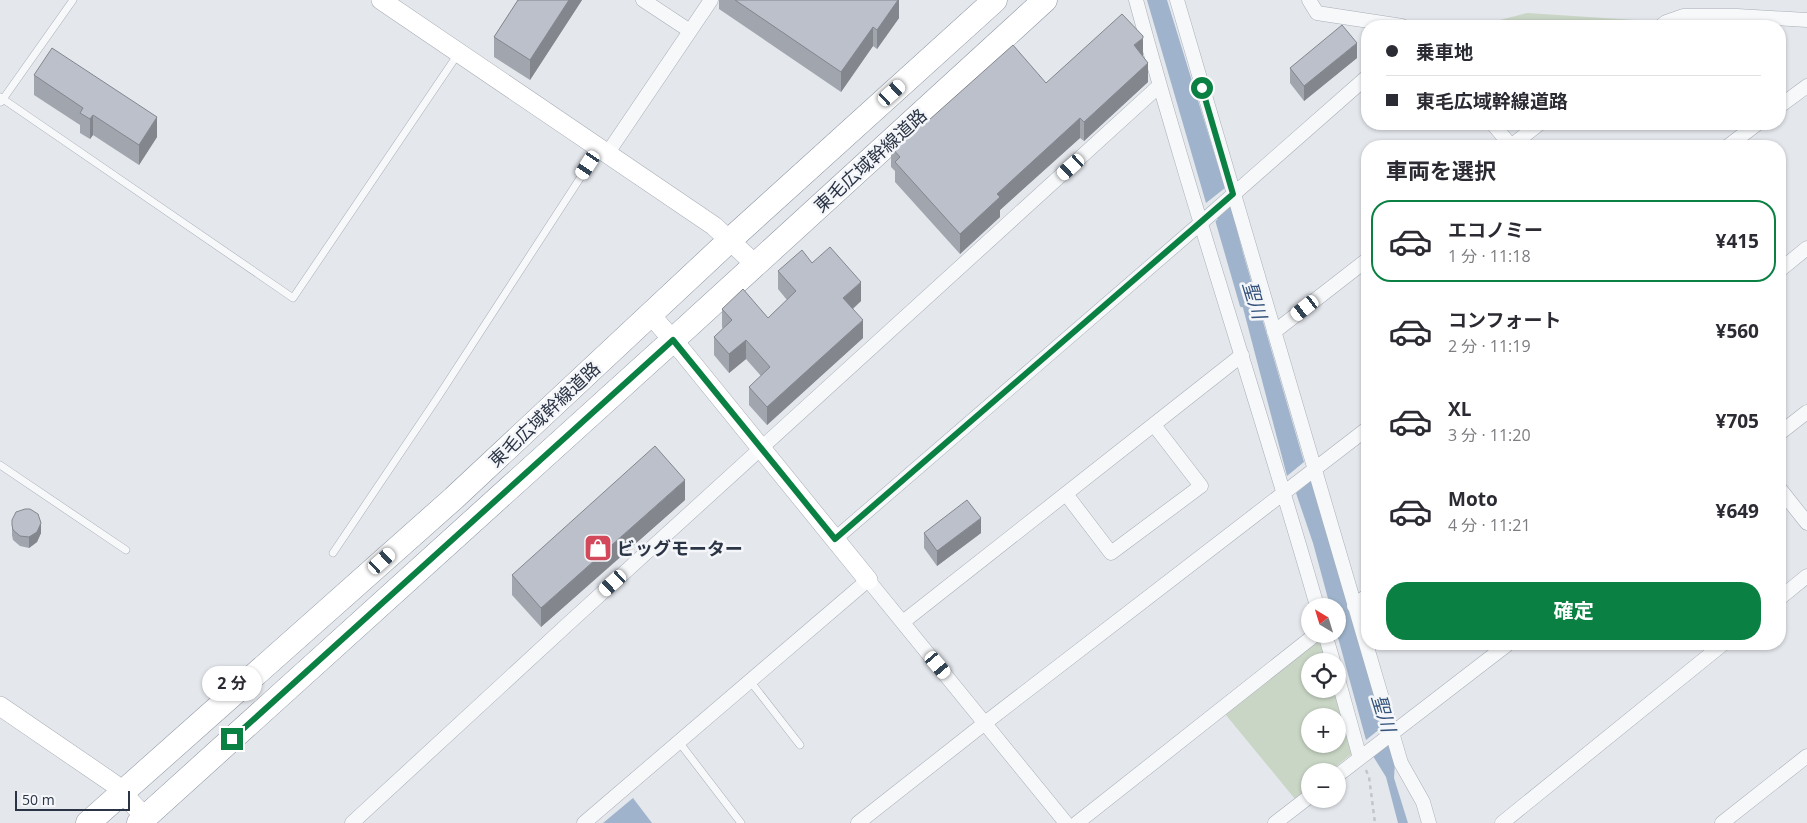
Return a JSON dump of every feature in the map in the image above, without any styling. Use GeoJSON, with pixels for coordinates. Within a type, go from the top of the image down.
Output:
{"type":"FeatureCollection","features":[{"type":"Feature","properties":{"kind":"highway","name":"東毛広域幹線道路"},"geometry":{"type":"LineString","coordinates":[[88,823],[454,498],[650,314],[995,0]]}},
{"type":"Feature","properties":{"kind":"highway","name":"東毛広域幹線道路"},"geometry":{"type":"LineString","coordinates":[[142,820],[673,340],[1045,0]]}},
{"type":"Feature","properties":{"kind":"street"},"geometry":{"type":"LineString","coordinates":[[381,0],[714,226],[755,264]]}},
{"type":"Feature","properties":{"kind":"street"},"geometry":{"type":"LineString","coordinates":[[643,0],[690,31]]}},
{"type":"Feature","properties":{"kind":"street"},"geometry":{"type":"LineString","coordinates":[[603,151],[712,0]]}},
{"type":"Feature","properties":{"kind":"street"},"geometry":{"type":"LineString","coordinates":[[1136,0],[1159,86],[1204,220],[1242,355],[1286,491],[1315,598]]}},
{"type":"Feature","properties":{"kind":"street"},"geometry":{"type":"LineString","coordinates":[[1177,0],[1230,197],[1274,332],[1361,631]]}},
{"type":"Feature","properties":{"kind":"street"},"geometry":{"type":"LineString","coordinates":[[1310,0],[1317,13],[1363,20]]}},
{"type":"Feature","properties":{"kind":"street"},"geometry":{"type":"LineString","coordinates":[[1672,20],[1683,16],[1736,16],[1807,20]]}},
{"type":"Feature","properties":{"kind":"street"},"geometry":{"type":"LineString","coordinates":[[835,539],[1361,82]]}},
{"type":"Feature","properties":{"kind":"street"},"geometry":{"type":"LineString","coordinates":[[352,823],[1159,86]]}},
{"type":"Feature","properties":{"kind":"street"},"geometry":{"type":"LineString","coordinates":[[1786,102],[1807,86]]}},
{"type":"Feature","properties":{"kind":"street"},"geometry":{"type":"LineString","coordinates":[[1498,130],[1506,140]]}},
{"type":"Feature","properties":{"kind":"street"},"geometry":{"type":"LineString","coordinates":[[1519,140],[1531,130]]}},
{"type":"Feature","properties":{"kind":"street"},"geometry":{"type":"LineString","coordinates":[[1736,140],[1749,130]]}},
{"type":"Feature","properties":{"kind":"street"},"geometry":{"type":"LineString","coordinates":[[1786,265],[1807,248]]}},
{"type":"Feature","properties":{"kind":"street"},"geometry":{"type":"LineString","coordinates":[[1274,332],[1361,264]]}},
{"type":"Feature","properties":{"kind":"street"},"geometry":{"type":"LineString","coordinates":[[650,314],[1066,823]]}},
{"type":"Feature","properties":{"kind":"street"},"geometry":{"type":"LineString","coordinates":[[903,622],[1242,355]]}},
{"type":"Feature","properties":{"kind":"street"},"geometry":{"type":"LineString","coordinates":[[1786,428],[1807,412]]}},
{"type":"Feature","properties":{"kind":"street"},"geometry":{"type":"LineString","coordinates":[[1066,494],[1111,553],[1200,486],[1154,424]]}},
{"type":"Feature","properties":{"kind":"street"},"geometry":{"type":"LineString","coordinates":[[858,823],[1361,433]]}},
{"type":"Feature","properties":{"kind":"street"},"geometry":{"type":"LineString","coordinates":[[1786,497],[1807,523]]}},
{"type":"Feature","properties":{"kind":"street"},"geometry":{"type":"LineString","coordinates":[[1786,593],[1807,576]]}},
{"type":"Feature","properties":{"kind":"street"},"geometry":{"type":"LineString","coordinates":[[584,823],[868,580]]}},
{"type":"Feature","properties":{"kind":"street"},"geometry":{"type":"LineString","coordinates":[[1354,606],[1361,600]]}},
{"type":"Feature","properties":{"kind":"street"},"geometry":{"type":"LineString","coordinates":[[1077,823],[1305,643]]}},
{"type":"Feature","properties":{"kind":"street"},"geometry":{"type":"LineString","coordinates":[[1366,650],[1390,734],[1401,763],[1423,802],[1429,823]]}},
{"type":"Feature","properties":{"kind":"street"},"geometry":{"type":"LineString","coordinates":[[1346,769],[1500,650]]}},
{"type":"Feature","properties":{"kind":"street"},"geometry":{"type":"LineString","coordinates":[[1502,823],[1716,650]]}},
{"type":"Feature","properties":{"kind":"street"},"geometry":{"type":"LineString","coordinates":[[1345,698],[1365,754]]}},
{"type":"Feature","properties":{"kind":"street"},"geometry":{"type":"LineString","coordinates":[[0,706],[114,784],[142,820]]}},
{"type":"Feature","properties":{"kind":"street"},"geometry":{"type":"LineString","coordinates":[[1722,823],[1807,756]]}},
{"type":"Feature","properties":{"kind":"street"},"geometry":{"type":"LineString","coordinates":[[1275,823],[1301,803]]}},
{"type":"Feature","properties":{"kind":"lane"},"geometry":{"type":"LineString","coordinates":[[72,0],[1,100],[293,298],[459,52]]}},
{"type":"Feature","properties":{"kind":"lane"},"geometry":{"type":"LineString","coordinates":[[333,553],[603,151]]}},
{"type":"Feature","properties":{"kind":"lane"},"geometry":{"type":"LineString","coordinates":[[0,465],[126,550]]}},
{"type":"Feature","properties":{"kind":"lane"},"geometry":{"type":"LineString","coordinates":[[750,681],[800,745]]}},
{"type":"Feature","properties":{"kind":"lane"},"geometry":{"type":"LineString","coordinates":[[679,742],[742,823]]}},
{"type":"Feature","properties":{"kind":"path"},"geometry":{"type":"LineString","coordinates":[[1365,754],[1375,823]]}},
{"type":"Feature","properties":{"kind":"green space"},"geometry":{"type":"Polygon","coordinates":[[[1527,13],[1635,20],[1500,20],[1527,13]]]}},
{"type":"Feature","properties":{"kind":"green space"},"geometry":{"type":"Polygon","coordinates":[[[1307,643],[1322,643],[1325,653],[1301,653],[1301,698],[1338,698],[1340,708],[1301,708],[1301,753],[1346,753],[1346,728],[1353,753],[1340,763],[1301,763],[1301,794],[1295,799],[1221,709],[1307,643]]]}},
{"type":"Feature","properties":{"kind":"water"},"geometry":{"type":"Polygon","coordinates":[[[1147,0],[1167,0],[1225,188],[1206,203],[1147,0]]]}},
{"type":"Feature","properties":{"kind":"water"},"geometry":{"type":"Polygon","coordinates":[[[1231,206],[1304,462],[1287,476],[1242,304],[1217,218],[1231,206]]]}},
{"type":"Feature","properties":{"kind":"water"},"geometry":{"type":"Polygon","coordinates":[[[1313,479],[1361,640],[1361,650],[1364,650],[1386,724],[1366,740],[1346,667],[1346,653],[1342,653],[1339,643],[1346,643],[1346,598],[1328,598],[1313,543],[1296,493],[1313,479]]]}},
{"type":"Feature","properties":{"kind":"water"},"geometry":{"type":"Polygon","coordinates":[[[1392,741],[1395,762],[1394,778],[1408,823],[1398,823],[1386,777],[1373,756],[1392,741]]]}},
{"type":"Feature","properties":{"kind":"water"},"geometry":{"type":"Polygon","coordinates":[[[633,798],[652,823],[603,823],[633,798]]]}},
{"type":"Feature","properties":{"kind":"building"},"geometry":{"type":"Polygon","coordinates":[[[518,0],[569,0],[530,60],[494,37],[518,0]]]}},
{"type":"Feature","properties":{"kind":"building"},"geometry":{"type":"Polygon","coordinates":[[[735,0],[898,0],[877,30],[873,27],[841,72],[735,0]]]}},
{"type":"Feature","properties":{"kind":"building"},"geometry":{"type":"Polygon","coordinates":[[[1122,14],[1143,36],[1134,45],[1148,63],[1084,122],[1080,118],[997,194],[1000,197],[960,234],[895,162],[900,157],[891,147],[926,116],[929,120],[1013,45],[1046,83],[1122,14]]]}},
{"type":"Feature","properties":{"kind":"building"},"geometry":{"type":"Polygon","coordinates":[[[1342,25],[1357,43],[1304,86],[1290,68],[1342,25]]]}},
{"type":"Feature","properties":{"kind":"building"},"geometry":{"type":"Polygon","coordinates":[[[52,48],[157,117],[139,145],[93,115],[90,119],[80,113],[83,108],[34,75],[52,48]]]}},
{"type":"Feature","properties":{"kind":"building"},"geometry":{"type":"Polygon","coordinates":[[[830,247],[861,282],[843,298],[863,320],[767,407],[749,387],[770,367],[746,340],[729,354],[714,337],[732,320],[722,309],[743,289],[768,318],[796,291],[778,271],[802,250],[812,263],[830,247]]]}},
{"type":"Feature","properties":{"kind":"building","name":"ビッグモーター"},"geometry":{"type":"Polygon","coordinates":[[[655,446],[685,480],[541,608],[512,575],[655,446]]]}},
{"type":"Feature","properties":{"kind":"building"},"geometry":{"type":"Polygon","coordinates":[[[967,500],[981,518],[937,551],[924,533],[967,500]]]}},
{"type":"Feature","properties":{"kind":"building"},"geometry":{"type":"Polygon","coordinates":[[[30,509],[38,514],[41,523],[37,532],[29,537],[20,536],[13,530],[12,525],[16,512],[30,509]]]}},
{"type":"Feature","properties":{"kind":"waterway","name":"聖川"},"geometry":{"type":"LineString","coordinates":[[1218,222],[1242,305]]}},
{"type":"Feature","properties":{"kind":"place","name":"ビッグモーター"},"geometry":{"type":"Point","coordinates":[598,548]}},
{"type":"Feature","properties":{"kind":"route"},"geometry":{"type":"LineString","coordinates":[[232,739],[673,340],[835,539],[1233,194],[1202,88]]}}]}
